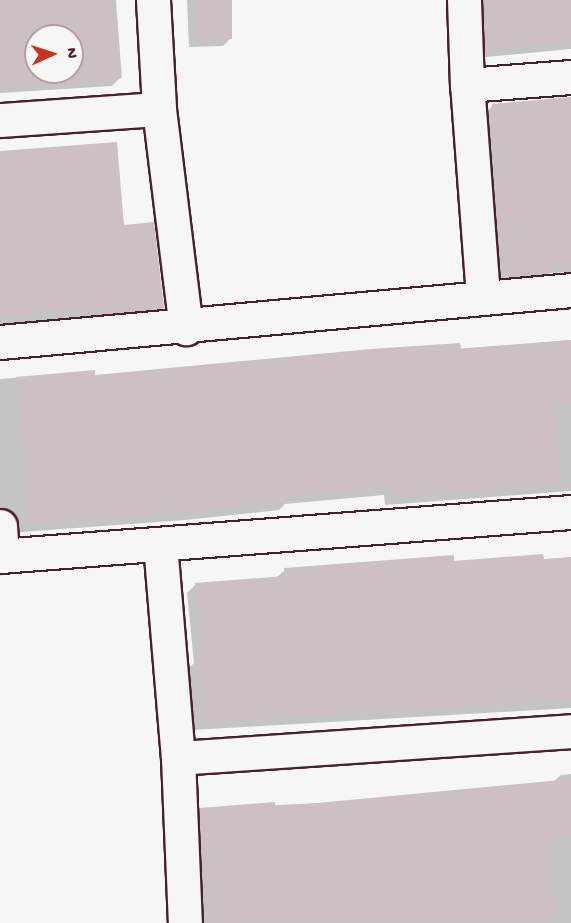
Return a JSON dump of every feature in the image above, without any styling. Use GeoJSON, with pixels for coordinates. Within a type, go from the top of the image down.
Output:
{"type":"FeatureCollection","features":[{"type":"Feature","properties":{"kind":"street"},"geometry":{"type":"LineString","coordinates":[[153,0],[159,109],[186,328]]}},
{"type":"Feature","properties":{"kind":"street"},"geometry":{"type":"LineString","coordinates":[[465,0],[467,85],[483,296]]}},
{"type":"Feature","properties":{"kind":"street"},"geometry":{"type":"LineString","coordinates":[[467,85],[571,77]]}},
{"type":"Feature","properties":{"kind":"street"},"geometry":{"type":"LineString","coordinates":[[0,120],[159,109]]}},
{"type":"Feature","properties":{"kind":"street"},"geometry":{"type":"LineString","coordinates":[[0,342],[186,328],[483,296],[571,290]]}},
{"type":"Feature","properties":{"kind":"street"},"geometry":{"type":"LineString","coordinates":[[1,546],[160,544],[571,512]]}},
{"type":"Feature","properties":{"kind":"street"},"geometry":{"type":"LineString","coordinates":[[160,544],[178,758],[184,923]]}},
{"type":"Feature","properties":{"kind":"street"},"geometry":{"type":"LineString","coordinates":[[178,758],[571,730]]}},
{"type":"Feature","properties":{"kind":"building"},"geometry":{"type":"Polygon","coordinates":[[[0,0],[110,0],[111,15],[117,15],[122,78],[84,81],[84,24],[24,24],[24,84],[41,84],[0,87],[0,0]]]}},
{"type":"Feature","properties":{"kind":"building"},"geometry":{"type":"Polygon","coordinates":[[[195,0],[232,0],[232,39],[195,39],[195,0]]]}},
{"type":"Feature","properties":{"kind":"building"},"geometry":{"type":"Polygon","coordinates":[[[483,0],[571,0],[571,41],[485,50],[483,0]]]}},
{"type":"Feature","properties":{"kind":"building"},"geometry":{"type":"Polygon","coordinates":[[[571,97],[571,264],[551,265],[552,273],[502,277],[492,104],[571,97]]]}},
{"type":"Feature","properties":{"kind":"building"},"geometry":{"type":"Polygon","coordinates":[[[117,142],[124,225],[154,222],[164,308],[99,314],[99,308],[0,317],[0,151],[117,142]]]}},
{"type":"Feature","properties":{"kind":"building"},"geometry":{"type":"Polygon","coordinates":[[[571,340],[571,401],[555,405],[562,484],[394,497],[393,487],[289,496],[290,501],[196,511],[28,524],[16,377],[95,370],[95,375],[460,343],[461,349],[571,340]]]}},
{"type":"Feature","properties":{"kind":"building"},"geometry":{"type":"Polygon","coordinates":[[[543,554],[544,559],[571,557],[571,699],[201,722],[196,658],[202,658],[195,583],[285,576],[284,568],[454,555],[454,561],[543,554]]]}},
{"type":"Feature","properties":{"kind":"building"},"geometry":{"type":"Polygon","coordinates":[[[571,779],[571,836],[555,837],[556,845],[550,846],[556,920],[206,923],[199,808],[275,802],[275,807],[571,779]]]}}]}
